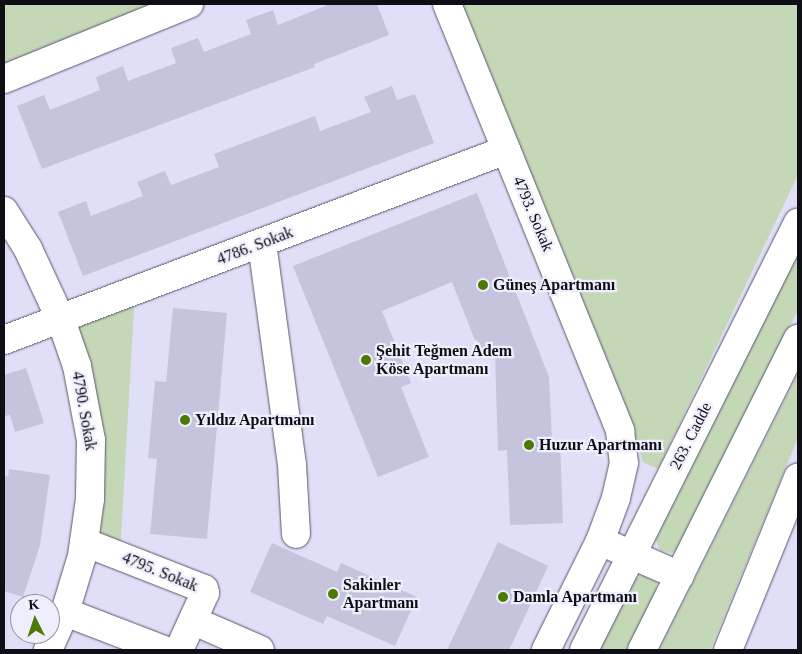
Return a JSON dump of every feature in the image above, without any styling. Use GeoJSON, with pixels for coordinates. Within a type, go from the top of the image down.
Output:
{"type":"FeatureCollection","features":[{"type":"Feature","properties":{"kind":"main road","name":"4793. Sokak"},"geometry":{"type":"LineString","coordinates":[[447,4],[620,431],[624,463],[621,480],[600,541],[546,650]]}},
{"type":"Feature","properties":{"kind":"main road"},"geometry":{"type":"LineString","coordinates":[[4,79],[176,6]]}},
{"type":"Feature","properties":{"kind":"main road","name":"4786. Sokak"},"geometry":{"type":"LineString","coordinates":[[4,340],[506,150]]}},
{"type":"Feature","properties":{"kind":"main road","name":"4790. Sokak"},"geometry":{"type":"LineString","coordinates":[[4,211],[35,262],[61,320],[76,366],[91,440],[90,499],[84,542],[66,612],[48,650]]}},
{"type":"Feature","properties":{"kind":"main road","name":"263. Cadde"},"geometry":{"type":"LineString","coordinates":[[584,650],[798,222]]}},
{"type":"Feature","properties":{"kind":"main road"},"geometry":{"type":"LineString","coordinates":[[262,243],[292,466],[296,534]]}},
{"type":"Feature","properties":{"kind":"main road"},"geometry":{"type":"LineString","coordinates":[[642,650],[798,339]]}},
{"type":"Feature","properties":{"kind":"main road"},"geometry":{"type":"LineString","coordinates":[[728,650],[798,478]]}},
{"type":"Feature","properties":{"kind":"main road"},"geometry":{"type":"LineString","coordinates":[[600,541],[680,576]]}},
{"type":"Feature","properties":{"kind":"main road","name":"4795. Sokak"},"geometry":{"type":"LineString","coordinates":[[84,542],[200,585],[205,594],[179,650]]}},
{"type":"Feature","properties":{"kind":"main road"},"geometry":{"type":"LineString","coordinates":[[66,612],[164,650]]}},
{"type":"Feature","properties":{"kind":"main road"},"geometry":{"type":"LineString","coordinates":[[194,621],[260,650]]}},
{"type":"Feature","properties":{"kind":"green space"},"geometry":{"type":"Polygon","coordinates":[[[4,4],[189,4],[4,79],[4,4]]]}},
{"type":"Feature","properties":{"kind":"green space"},"geometry":{"type":"Polygon","coordinates":[[[462,4],[798,4],[798,175],[658,469],[643,462],[628,411],[462,4]]]}},
{"type":"Feature","properties":{"kind":"green space"},"geometry":{"type":"Polygon","coordinates":[[[798,253],[798,310],[677,549],[672,553],[660,550],[655,538],[798,253]]]}},
{"type":"Feature","properties":{"kind":"green space"},"geometry":{"type":"Polygon","coordinates":[[[135,291],[120,555],[84,542],[89,513],[61,320],[135,291]]]}},
{"type":"Feature","properties":{"kind":"green space"},"geometry":{"type":"Polygon","coordinates":[[[798,373],[798,438],[710,650],[659,650],[798,373]]]}},
{"type":"Feature","properties":{"kind":"green space"},"geometry":{"type":"Polygon","coordinates":[[[644,574],[656,579],[657,592],[629,650],[599,650],[634,580],[644,574]]]}},
{"type":"Feature","properties":{"kind":"building"},"geometry":{"type":"Polygon","coordinates":[[[330,4],[377,4],[389,35],[314,64],[315,67],[42,169],[17,106],[44,95],[50,110],[100,90],[96,77],[123,66],[128,81],[176,63],[171,48],[198,38],[204,52],[251,34],[246,20],[273,10],[278,25],[330,4]]]}},
{"type":"Feature","properties":{"kind":"building"},"geometry":{"type":"Polygon","coordinates":[[[392,86],[397,100],[415,94],[434,143],[83,276],[58,212],[86,201],[91,216],[143,196],[137,182],[165,171],[171,185],[219,167],[214,154],[315,116],[320,131],[371,112],[364,97],[392,86]]]}},
{"type":"Feature","properties":{"kind":"building"},"geometry":{"type":"Polygon","coordinates":[[[477,193],[549,377],[552,440],[560,440],[563,523],[510,525],[507,450],[498,451],[495,354],[482,358],[452,282],[382,311],[411,383],[401,387],[429,457],[378,477],[293,266],[477,193]]]}},
{"type":"Feature","properties":{"kind":"building","name":"Yıldız Apartmanı"},"geometry":{"type":"Polygon","coordinates":[[[173,308],[227,313],[207,539],[150,534],[157,459],[148,458],[155,381],[166,382],[173,308]]]}},
{"type":"Feature","properties":{"kind":"building"},"geometry":{"type":"Polygon","coordinates":[[[26,368],[44,423],[15,432],[10,415],[4,416],[4,375],[26,368]]]}},
{"type":"Feature","properties":{"kind":"building"},"geometry":{"type":"Polygon","coordinates":[[[9,469],[50,475],[40,545],[24,594],[14,594],[4,591],[4,475],[8,476],[9,469]]]}},
{"type":"Feature","properties":{"kind":"building","name":"Damla Apartmanı"},"geometry":{"type":"Polygon","coordinates":[[[498,542],[548,566],[528,610],[509,650],[447,650],[498,542]]]}},
{"type":"Feature","properties":{"kind":"building","name":"Sakinler Apartmanı"},"geometry":{"type":"Polygon","coordinates":[[[272,543],[337,572],[341,563],[417,597],[395,646],[327,616],[323,624],[250,592],[272,543]]]}},
{"type":"Feature","properties":{"kind":"place","name":"Güneş Apartmanı"},"geometry":{"type":"Point","coordinates":[483,285]}},
{"type":"Feature","properties":{"kind":"place","name":"Şehit Teğmen Adem Köse Apartmanı"},"geometry":{"type":"Point","coordinates":[366,360]}},
{"type":"Feature","properties":{"kind":"place","name":"Yıldız Apartmanı"},"geometry":{"type":"Point","coordinates":[185,420]}},
{"type":"Feature","properties":{"kind":"place","name":"Huzur Apartmanı"},"geometry":{"type":"Point","coordinates":[529,445]}},
{"type":"Feature","properties":{"kind":"place","name":"Sakinler Apartmanı"},"geometry":{"type":"Point","coordinates":[333,594]}},
{"type":"Feature","properties":{"kind":"place","name":"Damla Apartmanı"},"geometry":{"type":"Point","coordinates":[503,597]}}]}
